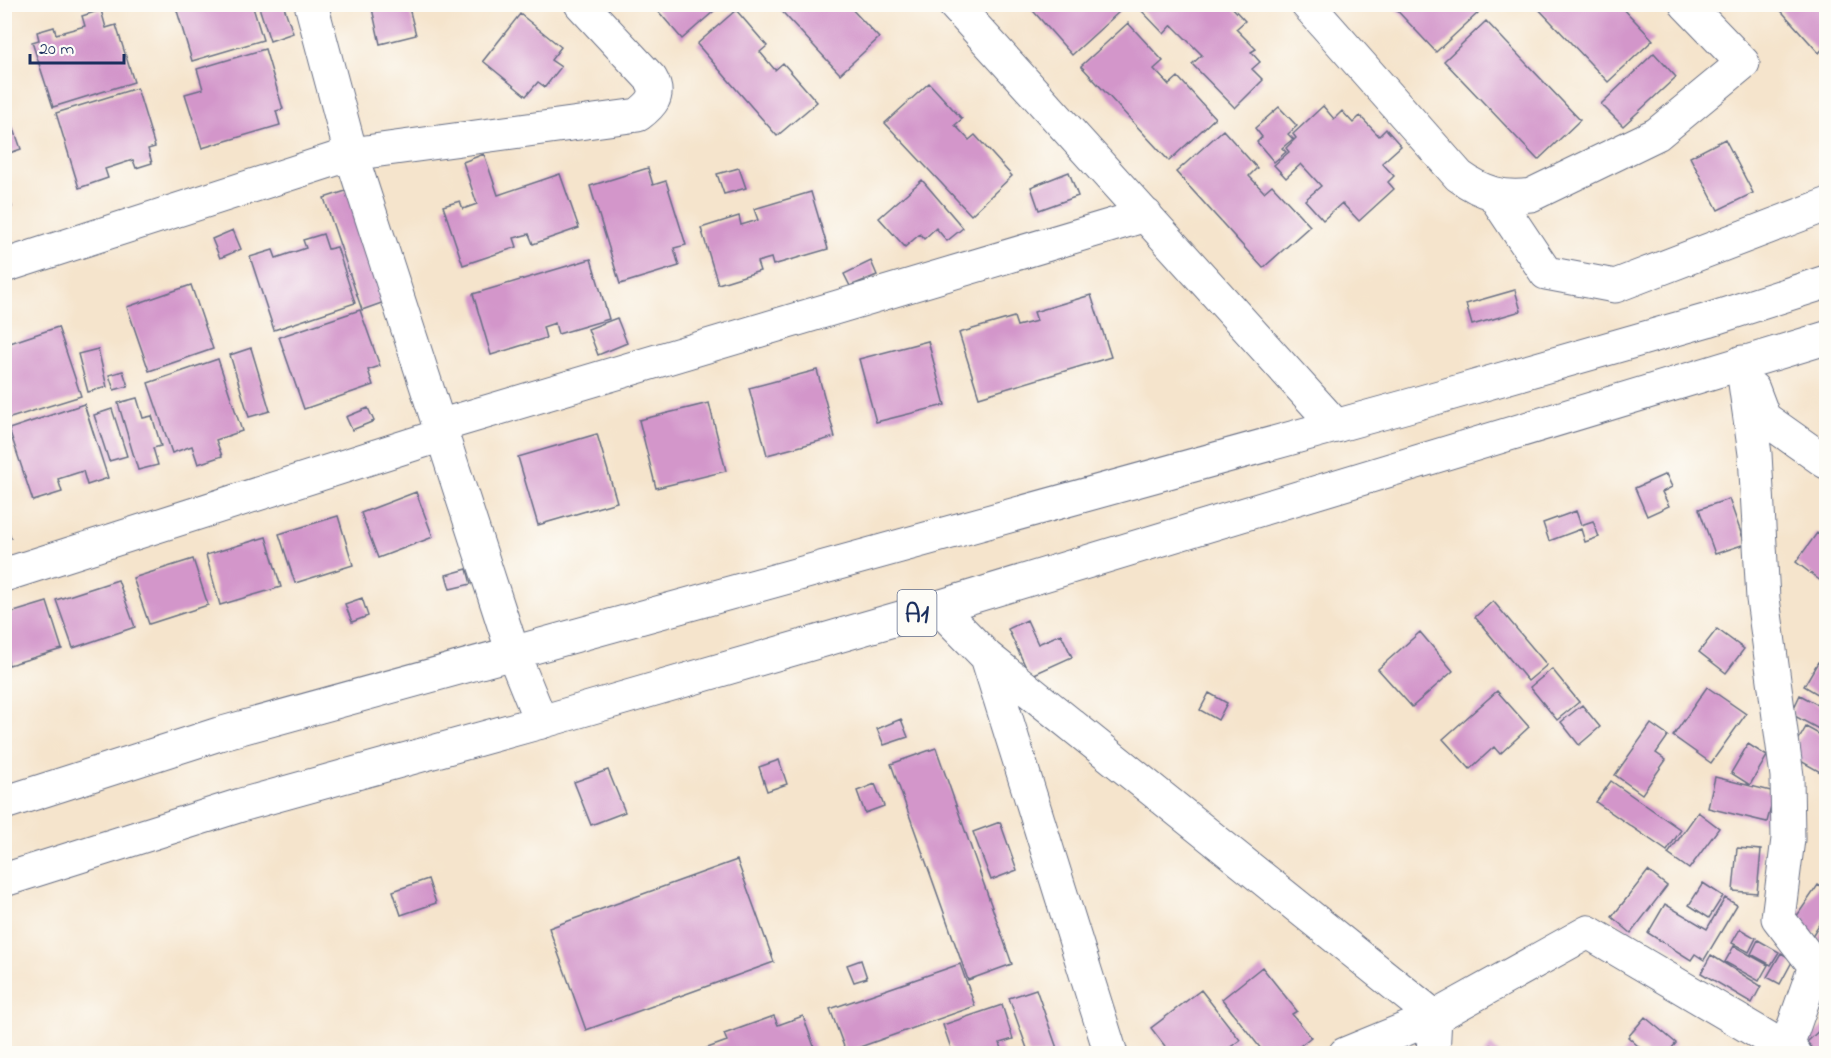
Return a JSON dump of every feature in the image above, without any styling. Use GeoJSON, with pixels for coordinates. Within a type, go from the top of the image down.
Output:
{"type":"FeatureCollection","features":[{"type":"Feature","properties":{"kind":"main road"},"geometry":{"type":"LineString","coordinates":[[311,4],[351,154],[513,653],[541,722]]}},
{"type":"Feature","properties":{"kind":"main road"},"geometry":{"type":"LineString","coordinates":[[4,266],[351,154],[638,115],[655,99],[656,88],[651,79],[581,4]]}},
{"type":"Feature","properties":{"kind":"main road"},"geometry":{"type":"LineString","coordinates":[[954,4],[1336,426]]}},
{"type":"Feature","properties":{"kind":"main road"},"geometry":{"type":"LineString","coordinates":[[1307,4],[1459,176],[1475,187],[1494,195],[1513,197],[1531,195],[1658,134],[1743,63],[1686,4]]}},
{"type":"Feature","properties":{"kind":"main road"},"geometry":{"type":"LineString","coordinates":[[1494,195],[1546,273],[1615,286],[1827,205]]}},
{"type":"Feature","properties":{"kind":"main road"},"geometry":{"type":"LineString","coordinates":[[4,575],[441,430],[1146,215]]}},
{"type":"Feature","properties":{"kind":"main road"},"geometry":{"type":"LineString","coordinates":[[4,803],[219,734],[1336,426],[1697,323],[1827,282]]}},
{"type":"Feature","properties":{"kind":"main road","name":"A1"},"geometry":{"type":"LineString","coordinates":[[4,880],[241,805],[541,722],[938,607],[1827,338]]}},
{"type":"Feature","properties":{"kind":"main road"},"geometry":{"type":"LineString","coordinates":[[1742,362],[1764,418],[1827,462]]}},
{"type":"Feature","properties":{"kind":"main road"},"geometry":{"type":"LineString","coordinates":[[1345,1053],[1435,1017],[1588,932],[1788,1051],[1821,968],[1778,918],[1788,839],[1787,776],[1763,598],[1755,454],[1742,362]]}},
{"type":"Feature","properties":{"kind":"main road"},"geometry":{"type":"LineString","coordinates":[[938,607],[987,657],[1435,1017]]}},
{"type":"Feature","properties":{"kind":"main road"},"geometry":{"type":"LineString","coordinates":[[987,657],[1111,1053]]}},
{"type":"Feature","properties":{"kind":"main road"},"geometry":{"type":"LineString","coordinates":[[1434,1053],[1435,1017]]}},
{"type":"Feature","properties":{"kind":"building"},"geometry":{"type":"Polygon","coordinates":[[[175,4],[252,4],[263,40],[192,61],[175,4]]]}},
{"type":"Feature","properties":{"kind":"building"},"geometry":{"type":"Polygon","coordinates":[[[258,4],[283,4],[293,33],[270,41],[258,4]]]}},
{"type":"Feature","properties":{"kind":"building"},"geometry":{"type":"Polygon","coordinates":[[[371,4],[408,4],[416,35],[380,44],[371,4]]]}},
{"type":"Feature","properties":{"kind":"building"},"geometry":{"type":"Polygon","coordinates":[[[652,4],[722,4],[682,39],[652,4]]]}},
{"type":"Feature","properties":{"kind":"building"},"geometry":{"type":"Polygon","coordinates":[[[775,4],[847,4],[879,38],[840,74],[775,4]]]}},
{"type":"Feature","properties":{"kind":"building"},"geometry":{"type":"Polygon","coordinates":[[[1027,4],[1112,4],[1119,12],[1072,55],[1027,4]]]}},
{"type":"Feature","properties":{"kind":"building"},"geometry":{"type":"Polygon","coordinates":[[[1142,4],[1229,4],[1245,21],[1236,29],[1256,49],[1251,52],[1260,62],[1252,69],[1263,80],[1235,108],[1192,64],[1202,55],[1172,25],[1164,34],[1139,8],[1142,4]]]}},
{"type":"Feature","properties":{"kind":"building"},"geometry":{"type":"Polygon","coordinates":[[[1391,4],[1470,4],[1478,13],[1436,52],[1391,4]]]}},
{"type":"Feature","properties":{"kind":"building"},"geometry":{"type":"Polygon","coordinates":[[[1534,4],[1619,4],[1653,40],[1608,82],[1534,4]]]}},
{"type":"Feature","properties":{"kind":"building"},"geometry":{"type":"Polygon","coordinates":[[[1775,4],[1826,4],[1826,45],[1819,53],[1775,4]]]}},
{"type":"Feature","properties":{"kind":"building"},"geometry":{"type":"Polygon","coordinates":[[[101,10],[106,28],[116,25],[134,82],[53,107],[32,42],[39,40],[37,32],[54,27],[56,34],[85,26],[82,16],[101,10]]]}},
{"type":"Feature","properties":{"kind":"building"},"geometry":{"type":"Polygon","coordinates":[[[736,10],[767,46],[760,52],[775,70],[783,63],[817,102],[777,136],[697,44],[736,10]]]}},
{"type":"Feature","properties":{"kind":"building"},"geometry":{"type":"Polygon","coordinates":[[[520,14],[561,47],[551,60],[561,67],[545,87],[538,82],[526,96],[483,61],[520,14]]]}},
{"type":"Feature","properties":{"kind":"building"},"geometry":{"type":"Polygon","coordinates":[[[1486,21],[1580,120],[1538,160],[1444,61],[1486,21]]]}},
{"type":"Feature","properties":{"kind":"building"},"geometry":{"type":"Polygon","coordinates":[[[1128,23],[1163,61],[1154,69],[1169,85],[1178,77],[1215,118],[1169,161],[1081,66],[1128,23]]]}},
{"type":"Feature","properties":{"kind":"building"},"geometry":{"type":"Polygon","coordinates":[[[265,49],[283,109],[276,111],[280,125],[202,148],[185,94],[203,89],[197,69],[265,49]]]}},
{"type":"Feature","properties":{"kind":"building"},"geometry":{"type":"Polygon","coordinates":[[[1654,53],[1676,77],[1623,126],[1601,104],[1654,53]]]}},
{"type":"Feature","properties":{"kind":"building"},"geometry":{"type":"Polygon","coordinates":[[[929,83],[962,119],[955,125],[969,140],[975,135],[1012,176],[971,215],[885,123],[929,83]]]}},
{"type":"Feature","properties":{"kind":"building"},"geometry":{"type":"Polygon","coordinates":[[[137,88],[155,147],[148,149],[152,163],[136,168],[133,160],[105,169],[108,178],[79,188],[56,113],[137,88]]]}},
{"type":"Feature","properties":{"kind":"building"},"geometry":{"type":"Polygon","coordinates":[[[1323,106],[1334,119],[1342,111],[1353,123],[1360,116],[1379,136],[1386,129],[1401,146],[1382,163],[1394,176],[1388,182],[1394,189],[1359,221],[1342,203],[1323,220],[1305,200],[1321,186],[1301,164],[1286,178],[1274,165],[1289,152],[1286,148],[1296,138],[1293,134],[1323,106]]]}},
{"type":"Feature","properties":{"kind":"building"},"geometry":{"type":"Polygon","coordinates":[[[1279,107],[1297,126],[1288,134],[1293,139],[1282,148],[1286,152],[1274,162],[1257,142],[1262,137],[1255,128],[1279,107]]]}},
{"type":"Feature","properties":{"kind":"building"},"geometry":{"type":"Polygon","coordinates":[[[13,126],[21,149],[4,155],[4,128],[13,126]]]}},
{"type":"Feature","properties":{"kind":"building"},"geometry":{"type":"Polygon","coordinates":[[[1223,130],[1257,168],[1249,176],[1264,192],[1272,185],[1310,226],[1263,268],[1176,172],[1223,130]]]}},
{"type":"Feature","properties":{"kind":"building"},"geometry":{"type":"Polygon","coordinates":[[[1725,139],[1753,193],[1718,210],[1690,157],[1725,139]]]}},
{"type":"Feature","properties":{"kind":"building"},"geometry":{"type":"Polygon","coordinates":[[[484,154],[498,195],[560,174],[579,228],[533,244],[529,234],[514,238],[517,247],[463,265],[443,206],[460,201],[463,209],[477,204],[463,162],[484,154]]]}},
{"type":"Feature","properties":{"kind":"building"},"geometry":{"type":"Polygon","coordinates":[[[648,168],[653,185],[666,181],[686,245],[674,248],[679,266],[620,284],[590,186],[648,168]]]}},
{"type":"Feature","properties":{"kind":"building"},"geometry":{"type":"Polygon","coordinates":[[[739,168],[746,188],[724,194],[717,174],[739,168]]]}},
{"type":"Feature","properties":{"kind":"building"},"geometry":{"type":"Polygon","coordinates":[[[1069,172],[1078,196],[1039,210],[1031,187],[1069,172]]]}},
{"type":"Feature","properties":{"kind":"building"},"geometry":{"type":"Polygon","coordinates":[[[922,180],[963,228],[947,241],[936,228],[924,239],[920,234],[905,247],[879,218],[922,180]]]}},
{"type":"Feature","properties":{"kind":"building"},"geometry":{"type":"Polygon","coordinates":[[[4,184],[12,207],[4,209],[4,184]]]}},
{"type":"Feature","properties":{"kind":"building"},"geometry":{"type":"Polygon","coordinates":[[[352,189],[390,300],[362,310],[324,198],[352,189]]]}},
{"type":"Feature","properties":{"kind":"building"},"geometry":{"type":"Polygon","coordinates":[[[811,192],[828,249],[773,265],[771,258],[757,262],[760,271],[718,284],[701,228],[739,216],[741,225],[758,220],[754,209],[811,192]]]}},
{"type":"Feature","properties":{"kind":"building"},"geometry":{"type":"Polygon","coordinates":[[[233,230],[241,249],[220,258],[212,239],[233,230]]]}},
{"type":"Feature","properties":{"kind":"building"},"geometry":{"type":"Polygon","coordinates":[[[323,234],[328,249],[337,247],[355,303],[274,330],[250,257],[273,250],[276,258],[306,248],[303,240],[323,234]]]}},
{"type":"Feature","properties":{"kind":"building"},"geometry":{"type":"Polygon","coordinates":[[[591,259],[609,319],[558,334],[555,323],[543,327],[546,338],[491,355],[473,294],[591,259]]]}},
{"type":"Feature","properties":{"kind":"building"},"geometry":{"type":"Polygon","coordinates":[[[871,261],[877,275],[850,286],[844,274],[871,261]]]}},
{"type":"Feature","properties":{"kind":"building"},"geometry":{"type":"Polygon","coordinates":[[[191,285],[213,349],[149,371],[127,307],[191,285]]]}},
{"type":"Feature","properties":{"kind":"building"},"geometry":{"type":"Polygon","coordinates":[[[1515,290],[1521,311],[1472,325],[1466,304],[1515,290]]]}},
{"type":"Feature","properties":{"kind":"building"},"geometry":{"type":"Polygon","coordinates":[[[1091,295],[1111,357],[979,397],[959,333],[1014,317],[1017,326],[1037,321],[1034,312],[1091,295]]]}},
{"type":"Feature","properties":{"kind":"building"},"geometry":{"type":"Polygon","coordinates":[[[360,310],[380,366],[368,370],[373,385],[304,409],[279,337],[360,310]]]}},
{"type":"Feature","properties":{"kind":"building"},"geometry":{"type":"Polygon","coordinates":[[[617,318],[627,343],[598,355],[588,329],[617,318]]]}},
{"type":"Feature","properties":{"kind":"building"},"geometry":{"type":"Polygon","coordinates":[[[58,327],[81,396],[4,420],[4,345],[58,327]]]}},
{"type":"Feature","properties":{"kind":"building"},"geometry":{"type":"Polygon","coordinates":[[[928,341],[945,405],[876,422],[859,359],[928,341]]]}},
{"type":"Feature","properties":{"kind":"building"},"geometry":{"type":"Polygon","coordinates":[[[251,348],[270,411],[249,417],[230,355],[251,348]]]}},
{"type":"Feature","properties":{"kind":"building"},"geometry":{"type":"Polygon","coordinates":[[[98,349],[107,387],[88,392],[78,354],[98,349]]]}},
{"type":"Feature","properties":{"kind":"building"},"geometry":{"type":"Polygon","coordinates":[[[218,359],[242,431],[216,440],[222,456],[198,464],[192,446],[172,453],[148,383],[218,359]]]}},
{"type":"Feature","properties":{"kind":"building"},"geometry":{"type":"Polygon","coordinates":[[[817,370],[835,437],[767,455],[749,388],[817,370]]]}},
{"type":"Feature","properties":{"kind":"building"},"geometry":{"type":"Polygon","coordinates":[[[123,371],[128,386],[114,390],[109,375],[123,371]]]}},
{"type":"Feature","properties":{"kind":"building"},"geometry":{"type":"Polygon","coordinates":[[[137,398],[143,418],[152,416],[161,446],[153,448],[158,465],[138,470],[118,403],[137,398]]]}},
{"type":"Feature","properties":{"kind":"building"},"geometry":{"type":"Polygon","coordinates":[[[709,403],[726,471],[656,488],[639,420],[709,403]]]}},
{"type":"Feature","properties":{"kind":"building"},"geometry":{"type":"Polygon","coordinates":[[[84,404],[108,478],[87,485],[83,471],[58,479],[62,492],[33,501],[9,429],[84,404]]]}},
{"type":"Feature","properties":{"kind":"building"},"geometry":{"type":"Polygon","coordinates":[[[368,408],[374,421],[352,430],[346,417],[368,408]]]}},
{"type":"Feature","properties":{"kind":"building"},"geometry":{"type":"Polygon","coordinates":[[[112,409],[127,456],[109,461],[94,415],[112,409]]]}},
{"type":"Feature","properties":{"kind":"building"},"geometry":{"type":"Polygon","coordinates":[[[597,434],[617,502],[538,525],[518,457],[597,434]]]}},
{"type":"Feature","properties":{"kind":"building"},"geometry":{"type":"Polygon","coordinates":[[[1666,474],[1672,487],[1662,492],[1669,506],[1647,516],[1635,488],[1666,474]]]}},
{"type":"Feature","properties":{"kind":"building"},"geometry":{"type":"Polygon","coordinates":[[[416,492],[433,537],[378,558],[361,513],[416,492]]]}},
{"type":"Feature","properties":{"kind":"building"},"geometry":{"type":"Polygon","coordinates":[[[1729,499],[1745,544],[1715,554],[1699,509],[1729,499]]]}},
{"type":"Feature","properties":{"kind":"building"},"geometry":{"type":"Polygon","coordinates":[[[1576,511],[1581,525],[1593,521],[1599,537],[1585,542],[1581,529],[1549,541],[1543,523],[1576,511]]]}},
{"type":"Feature","properties":{"kind":"building"},"geometry":{"type":"Polygon","coordinates":[[[338,516],[353,565],[295,583],[279,534],[338,516]]]}},
{"type":"Feature","properties":{"kind":"building"},"geometry":{"type":"Polygon","coordinates":[[[6,523],[11,538],[4,540],[4,524],[6,523]]]}},
{"type":"Feature","properties":{"kind":"building"},"geometry":{"type":"Polygon","coordinates":[[[1817,533],[1826,540],[1826,585],[1796,562],[1817,533]]]}},
{"type":"Feature","properties":{"kind":"building"},"geometry":{"type":"Polygon","coordinates":[[[266,537],[281,587],[220,605],[206,555],[266,537]]]}},
{"type":"Feature","properties":{"kind":"building"},"geometry":{"type":"Polygon","coordinates":[[[193,559],[208,605],[149,624],[133,578],[193,559]]]}},
{"type":"Feature","properties":{"kind":"building"},"geometry":{"type":"Polygon","coordinates":[[[467,569],[471,584],[450,589],[446,575],[467,569]]]}},
{"type":"Feature","properties":{"kind":"building"},"geometry":{"type":"Polygon","coordinates":[[[118,580],[135,627],[73,648],[56,600],[118,580]]]}},
{"type":"Feature","properties":{"kind":"building"},"geometry":{"type":"Polygon","coordinates":[[[362,598],[368,616],[352,622],[345,604],[362,598]]]}},
{"type":"Feature","properties":{"kind":"building"},"geometry":{"type":"Polygon","coordinates":[[[1493,601],[1547,665],[1528,681],[1475,617],[1493,601]]]}},
{"type":"Feature","properties":{"kind":"building"},"geometry":{"type":"Polygon","coordinates":[[[47,602],[62,649],[9,665],[4,650],[4,615],[47,602]]]}},
{"type":"Feature","properties":{"kind":"building"},"geometry":{"type":"Polygon","coordinates":[[[1027,620],[1038,644],[1061,634],[1072,657],[1030,676],[1008,629],[1027,620]]]}},
{"type":"Feature","properties":{"kind":"building"},"geometry":{"type":"Polygon","coordinates":[[[1717,629],[1744,649],[1726,673],[1699,652],[1717,629]]]}},
{"type":"Feature","properties":{"kind":"building"},"geometry":{"type":"Polygon","coordinates":[[[1420,632],[1453,671],[1412,707],[1378,669],[1420,632]]]}},
{"type":"Feature","properties":{"kind":"building"},"geometry":{"type":"Polygon","coordinates":[[[1818,662],[1826,667],[1826,699],[1804,686],[1818,662]]]}},
{"type":"Feature","properties":{"kind":"building"},"geometry":{"type":"Polygon","coordinates":[[[1552,669],[1579,702],[1557,720],[1530,687],[1552,669]]]}},
{"type":"Feature","properties":{"kind":"building"},"geometry":{"type":"Polygon","coordinates":[[[1707,687],[1746,714],[1711,763],[1673,736],[1707,687]]]}},
{"type":"Feature","properties":{"kind":"building"},"geometry":{"type":"Polygon","coordinates":[[[1497,691],[1529,727],[1500,754],[1494,747],[1470,769],[1443,739],[1497,691]]]}},
{"type":"Feature","properties":{"kind":"building"},"geometry":{"type":"Polygon","coordinates":[[[1209,693],[1227,703],[1218,720],[1200,710],[1209,693]]]}},
{"type":"Feature","properties":{"kind":"building"},"geometry":{"type":"Polygon","coordinates":[[[1800,695],[1826,709],[1826,733],[1791,714],[1800,695]]]}},
{"type":"Feature","properties":{"kind":"building"},"geometry":{"type":"Polygon","coordinates":[[[1582,705],[1600,727],[1579,745],[1561,722],[1582,705]]]}},
{"type":"Feature","properties":{"kind":"building"},"geometry":{"type":"Polygon","coordinates":[[[901,719],[908,737],[884,745],[877,729],[901,719]]]}},
{"type":"Feature","properties":{"kind":"building"},"geometry":{"type":"Polygon","coordinates":[[[1651,724],[1668,736],[1656,753],[1666,760],[1642,794],[1615,775],[1651,724]]]}},
{"type":"Feature","properties":{"kind":"building"},"geometry":{"type":"Polygon","coordinates":[[[1806,727],[1826,738],[1826,766],[1822,773],[1790,755],[1806,727]]]}},
{"type":"Feature","properties":{"kind":"building"},"geometry":{"type":"Polygon","coordinates":[[[1748,744],[1767,756],[1750,785],[1731,773],[1748,744]]]}},
{"type":"Feature","properties":{"kind":"building"},"geometry":{"type":"Polygon","coordinates":[[[936,748],[1012,964],[968,980],[891,764],[936,748]]]}},
{"type":"Feature","properties":{"kind":"building"},"geometry":{"type":"Polygon","coordinates":[[[779,760],[787,784],[767,791],[759,767],[779,760]]]}},
{"type":"Feature","properties":{"kind":"building"},"geometry":{"type":"Polygon","coordinates":[[[608,770],[625,812],[591,825],[574,782],[608,770]]]}},
{"type":"Feature","properties":{"kind":"building"},"geometry":{"type":"Polygon","coordinates":[[[1715,777],[1775,792],[1767,822],[1708,808],[1715,777]]]}},
{"type":"Feature","properties":{"kind":"building"},"geometry":{"type":"Polygon","coordinates":[[[1611,781],[1681,830],[1667,851],[1596,802],[1611,781]]]}},
{"type":"Feature","properties":{"kind":"building"},"geometry":{"type":"Polygon","coordinates":[[[875,784],[884,806],[865,813],[857,791],[875,784]]]}},
{"type":"Feature","properties":{"kind":"building"},"geometry":{"type":"Polygon","coordinates":[[[1698,812],[1719,828],[1689,869],[1668,854],[1698,812]]]}},
{"type":"Feature","properties":{"kind":"building"},"geometry":{"type":"Polygon","coordinates":[[[1000,822],[1017,870],[991,880],[973,832],[1000,822]]]}},
{"type":"Feature","properties":{"kind":"building"},"geometry":{"type":"Polygon","coordinates":[[[1737,848],[1761,850],[1757,893],[1733,891],[1737,848]]]}},
{"type":"Feature","properties":{"kind":"building"},"geometry":{"type":"Polygon","coordinates":[[[737,860],[774,962],[586,1030],[549,928],[737,860]]]}},
{"type":"Feature","properties":{"kind":"building"},"geometry":{"type":"Polygon","coordinates":[[[1648,871],[1667,886],[1631,933],[1612,917],[1648,871]]]}},
{"type":"Feature","properties":{"kind":"building"},"geometry":{"type":"Polygon","coordinates":[[[428,879],[436,903],[401,915],[393,891],[428,879]]]}},
{"type":"Feature","properties":{"kind":"building"},"geometry":{"type":"Polygon","coordinates":[[[1703,883],[1723,896],[1709,918],[1689,905],[1703,883]]]}},
{"type":"Feature","properties":{"kind":"building"},"geometry":{"type":"Polygon","coordinates":[[[1818,885],[1826,890],[1826,913],[1812,936],[1792,923],[1818,885]]]}},
{"type":"Feature","properties":{"kind":"building"},"geometry":{"type":"Polygon","coordinates":[[[1725,898],[1737,905],[1704,960],[1695,954],[1691,960],[1648,933],[1665,904],[1707,929],[1725,898]]]}},
{"type":"Feature","properties":{"kind":"building"},"geometry":{"type":"Polygon","coordinates":[[[1826,925],[1826,944],[1818,938],[1826,925]]]}},
{"type":"Feature","properties":{"kind":"building"},"geometry":{"type":"Polygon","coordinates":[[[1740,929],[1756,938],[1749,952],[1732,943],[1740,929]]]}},
{"type":"Feature","properties":{"kind":"building"},"geometry":{"type":"Polygon","coordinates":[[[1758,940],[1779,952],[1771,965],[1751,954],[1758,940]]]}},
{"type":"Feature","properties":{"kind":"building"},"geometry":{"type":"Polygon","coordinates":[[[1734,946],[1768,965],[1759,981],[1725,962],[1734,946]]]}},
{"type":"Feature","properties":{"kind":"building"},"geometry":{"type":"Polygon","coordinates":[[[1781,953],[1793,960],[1780,984],[1767,977],[1781,953]]]}},
{"type":"Feature","properties":{"kind":"building"},"geometry":{"type":"Polygon","coordinates":[[[1711,955],[1761,986],[1752,1003],[1701,973],[1711,955]]]}},
{"type":"Feature","properties":{"kind":"building"},"geometry":{"type":"Polygon","coordinates":[[[861,960],[867,978],[854,982],[847,965],[861,960]]]}},
{"type":"Feature","properties":{"kind":"building"},"geometry":{"type":"Polygon","coordinates":[[[960,964],[975,1006],[846,1052],[830,1009],[960,964]]]}},
{"type":"Feature","properties":{"kind":"building"},"geometry":{"type":"Polygon","coordinates":[[[1262,967],[1297,1011],[1292,1014],[1311,1037],[1290,1054],[1265,1054],[1222,999],[1262,967]]]}},
{"type":"Feature","properties":{"kind":"building"},"geometry":{"type":"Polygon","coordinates":[[[1036,989],[1059,1054],[1029,1054],[1009,998],[1036,989]]]}},
{"type":"Feature","properties":{"kind":"building"},"geometry":{"type":"Polygon","coordinates":[[[1201,990],[1240,1040],[1221,1054],[1171,1054],[1151,1028],[1201,990]]]}},
{"type":"Feature","properties":{"kind":"building"},"geometry":{"type":"Polygon","coordinates":[[[1002,1005],[1013,1039],[1000,1043],[1004,1054],[953,1054],[943,1025],[1002,1005]]]}},
{"type":"Feature","properties":{"kind":"building"},"geometry":{"type":"Polygon","coordinates":[[[774,1016],[778,1025],[803,1016],[816,1052],[704,1054],[702,1050],[727,1041],[724,1034],[774,1016]]]}},
{"type":"Feature","properties":{"kind":"building"},"geometry":{"type":"Polygon","coordinates":[[[1645,1017],[1676,1043],[1667,1054],[1647,1054],[1628,1037],[1645,1017]]]}},
{"type":"Feature","properties":{"kind":"building"},"geometry":{"type":"Polygon","coordinates":[[[1826,1024],[1826,1054],[1818,1054],[1807,1042],[1826,1024]]]}},
{"type":"Feature","properties":{"kind":"building"},"geometry":{"type":"Polygon","coordinates":[[[1491,1045],[1500,1054],[1483,1054],[1491,1045]]]}},
{"type":"Feature","properties":{"kind":"building"},"geometry":{"type":"Polygon","coordinates":[[[1628,1046],[1637,1054],[1622,1054],[1628,1046]]]}}]}
